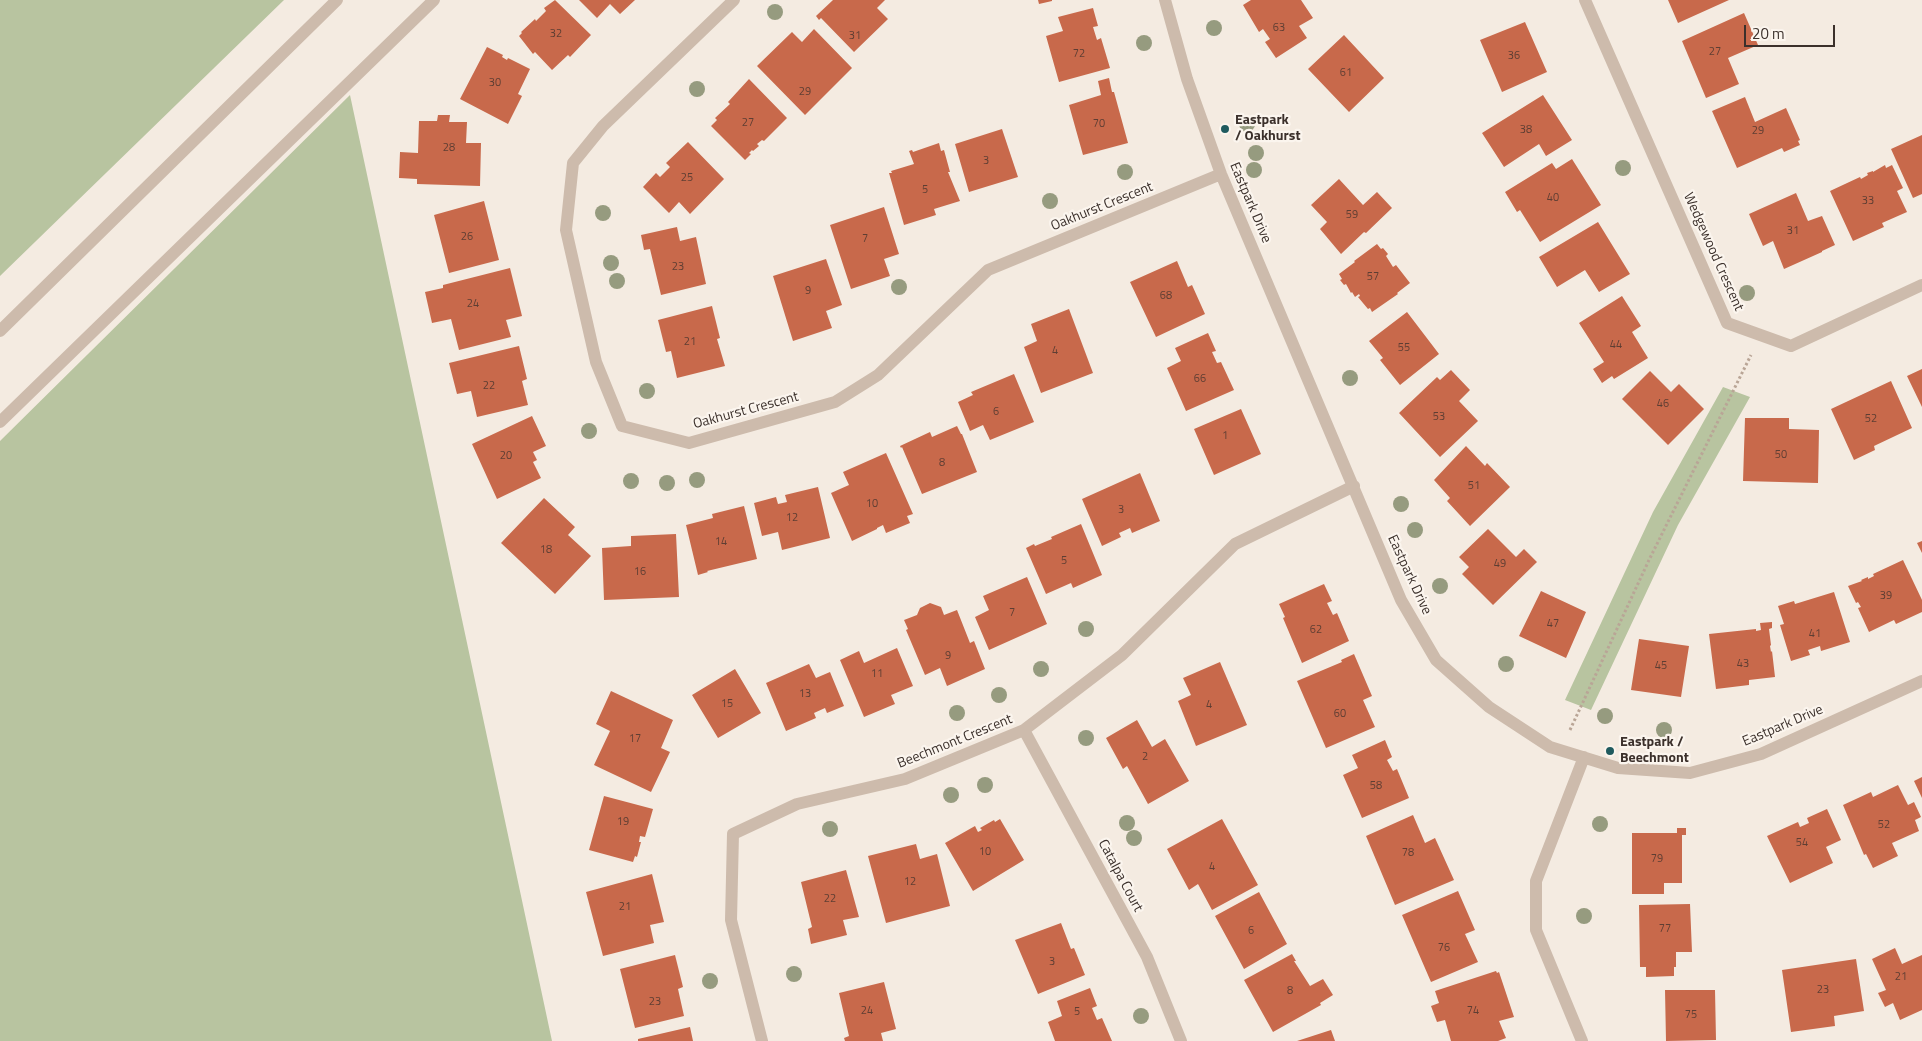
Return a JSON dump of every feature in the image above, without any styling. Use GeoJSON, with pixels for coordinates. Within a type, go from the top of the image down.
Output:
{"type":"FeatureCollection","features":[{"type":"Feature","properties":{"kind":"street"},"geometry":{"type":"LineString","coordinates":[[0,331],[336,0]]}},
{"type":"Feature","properties":{"kind":"street"},"geometry":{"type":"LineString","coordinates":[[0,422],[434,0]]}},
{"type":"Feature","properties":{"kind":"street","name":"Oakhurst Crescent"},"geometry":{"type":"LineString","coordinates":[[734,0],[603,126],[573,163],[566,230],[596,362],[622,426],[689,443],[835,402],[878,375],[988,270],[1221,174]]}},
{"type":"Feature","properties":{"kind":"street","name":"Eastpark Drive"},"geometry":{"type":"LineString","coordinates":[[1165,0],[1187,79],[1221,174],[1401,600],[1436,660],[1489,707],[1550,747],[1618,768],[1690,774],[1761,754],[1922,681]]}},
{"type":"Feature","properties":{"kind":"street","name":"Wedgewood Crescent"},"geometry":{"type":"LineString","coordinates":[[1585,0],[1727,323],[1791,346],[1922,285]]}},
{"type":"Feature","properties":{"kind":"street","name":"Beechmont Crescent"},"geometry":{"type":"LineString","coordinates":[[762,1041],[731,920],[733,834],[797,804],[905,779],[1024,730],[1122,655],[1235,544],[1354,486]]}},
{"type":"Feature","properties":{"kind":"street","name":"Catalpa Court"},"geometry":{"type":"LineString","coordinates":[[1024,730],[1147,957],[1182,1041]]}},
{"type":"Feature","properties":{"kind":"street"},"geometry":{"type":"LineString","coordinates":[[1582,1041],[1536,930],[1536,881],[1584,757]]}},
{"type":"Feature","properties":{"kind":"path"},"geometry":{"type":"LineString","coordinates":[[1562,750],[1577,712],[1649,560],[1761,335]]}},
{"type":"Feature","properties":{"kind":"green space"},"geometry":{"type":"Polygon","coordinates":[[[0,0],[284,0],[0,276],[0,0]]]}},
{"type":"Feature","properties":{"kind":"green space"},"geometry":{"type":"Polygon","coordinates":[[[350,95],[552,1041],[0,1041],[0,441],[350,95]]]}},
{"type":"Feature","properties":{"kind":"green space"},"geometry":{"type":"Polygon","coordinates":[[[1723,387],[1750,397],[1678,525],[1591,710],[1565,700],[1653,512],[1723,387]]]}},
{"type":"Feature","properties":{"kind":"building"},"geometry":{"type":"Polygon","coordinates":[[[555,0],[591,35],[570,57],[568,55],[552,70],[535,52],[533,54],[519,36],[535,19],[536,21],[546,11],[544,8],[555,0]]]}},
{"type":"Feature","properties":{"kind":"building"},"geometry":{"type":"Polygon","coordinates":[[[579,0],[635,0],[620,14],[610,4],[597,18],[579,0]]]}},
{"type":"Feature","properties":{"kind":"building"},"geometry":{"type":"Polygon","coordinates":[[[833,0],[885,0],[877,8],[888,19],[854,52],[821,18],[819,20],[816,16],[833,0]]]}},
{"type":"Feature","properties":{"kind":"building"},"geometry":{"type":"Polygon","coordinates":[[[1038,0],[1052,0],[1052,1],[1039,4],[1038,0]]]}},
{"type":"Feature","properties":{"kind":"building"},"geometry":{"type":"Polygon","coordinates":[[[1251,0],[1301,0],[1313,18],[1299,26],[1307,38],[1276,58],[1265,42],[1270,39],[1263,29],[1259,32],[1243,5],[1251,0]]]}},
{"type":"Feature","properties":{"kind":"building"},"geometry":{"type":"Polygon","coordinates":[[[1668,0],[1729,0],[1678,23],[1668,0]]]}},
{"type":"Feature","properties":{"kind":"building"},"geometry":{"type":"Polygon","coordinates":[[[1093,8],[1098,26],[1093,27],[1097,40],[1101,38],[1110,68],[1059,82],[1046,36],[1063,31],[1058,17],[1093,8]]]}},
{"type":"Feature","properties":{"kind":"building"},"geometry":{"type":"Polygon","coordinates":[[[1744,13],[1758,45],[1728,58],[1739,84],[1706,98],[1682,41],[1744,13]]]}},
{"type":"Feature","properties":{"kind":"building"},"geometry":{"type":"Polygon","coordinates":[[[1525,22],[1547,72],[1502,92],[1480,40],[1525,22]]]}},
{"type":"Feature","properties":{"kind":"building"},"geometry":{"type":"Polygon","coordinates":[[[814,29],[852,68],[805,115],[757,66],[792,32],[802,42],[814,29]]]}},
{"type":"Feature","properties":{"kind":"building"},"geometry":{"type":"Polygon","coordinates":[[[1344,35],[1384,78],[1349,112],[1308,69],[1344,35]]]}},
{"type":"Feature","properties":{"kind":"building"},"geometry":{"type":"Polygon","coordinates":[[[487,47],[503,55],[502,57],[507,60],[508,58],[530,69],[518,94],[522,96],[508,124],[460,99],[487,47]]]}},
{"type":"Feature","properties":{"kind":"building"},"geometry":{"type":"Polygon","coordinates":[[[1109,78],[1128,143],[1083,155],[1069,105],[1101,95],[1098,81],[1109,78]]]}},
{"type":"Feature","properties":{"kind":"building"},"geometry":{"type":"Polygon","coordinates":[[[749,79],[787,118],[764,141],[762,140],[757,144],[759,146],[749,153],[751,154],[745,160],[711,126],[717,120],[715,118],[730,104],[728,102],[749,79]]]}},
{"type":"Feature","properties":{"kind":"building"},"geometry":{"type":"Polygon","coordinates":[[[1543,95],[1572,140],[1546,156],[1539,144],[1504,167],[1482,133],[1543,95]]]}},
{"type":"Feature","properties":{"kind":"building"},"geometry":{"type":"Polygon","coordinates":[[[1745,97],[1755,122],[1786,108],[1800,140],[1798,141],[1800,145],[1784,152],[1782,148],[1737,168],[1712,111],[1745,97]]]}},
{"type":"Feature","properties":{"kind":"building"},"geometry":{"type":"Polygon","coordinates":[[[438,115],[450,115],[449,122],[467,122],[466,143],[481,143],[480,186],[417,184],[417,179],[399,178],[400,152],[418,153],[419,121],[437,121],[438,115]]]}},
{"type":"Feature","properties":{"kind":"building"},"geometry":{"type":"Polygon","coordinates":[[[1002,129],[1018,177],[969,192],[955,144],[1002,129]]]}},
{"type":"Feature","properties":{"kind":"building"},"geometry":{"type":"Polygon","coordinates":[[[1922,135],[1922,194],[1913,198],[1891,149],[1922,135]]]}},
{"type":"Feature","properties":{"kind":"building"},"geometry":{"type":"Polygon","coordinates":[[[688,142],[724,179],[690,214],[679,202],[669,213],[643,187],[656,173],[660,177],[670,167],[666,163],[688,142]]]}},
{"type":"Feature","properties":{"kind":"building"},"geometry":{"type":"Polygon","coordinates":[[[939,143],[941,151],[944,150],[950,172],[948,172],[960,201],[934,209],[936,215],[904,225],[889,173],[914,164],[909,151],[912,150],[913,152],[939,143]]]}},
{"type":"Feature","properties":{"kind":"building"},"geometry":{"type":"Polygon","coordinates":[[[1572,159],[1601,205],[1540,242],[1520,210],[1517,212],[1505,192],[1552,163],[1556,169],[1572,159]]]}},
{"type":"Feature","properties":{"kind":"building"},"geometry":{"type":"Polygon","coordinates":[[[1885,165],[1886,168],[1892,165],[1903,188],[1897,191],[1907,212],[1882,223],[1884,227],[1853,241],[1830,191],[1860,177],[1861,179],[1868,175],[1867,173],[1873,172],[1885,165]]]}},
{"type":"Feature","properties":{"kind":"building"},"geometry":{"type":"Polygon","coordinates":[[[1339,179],[1363,205],[1377,192],[1392,208],[1341,254],[1320,229],[1327,222],[1311,205],[1339,179]]]}},
{"type":"Feature","properties":{"kind":"building"},"geometry":{"type":"Polygon","coordinates":[[[1796,193],[1808,221],[1822,216],[1835,245],[1784,269],[1773,241],[1763,246],[1749,214],[1796,193]]]}},
{"type":"Feature","properties":{"kind":"building"},"geometry":{"type":"Polygon","coordinates":[[[484,201],[499,260],[449,273],[434,215],[484,201]]]}},
{"type":"Feature","properties":{"kind":"building"},"geometry":{"type":"Polygon","coordinates":[[[884,207],[899,254],[884,259],[890,276],[851,289],[830,225],[884,207]]]}},
{"type":"Feature","properties":{"kind":"building"},"geometry":{"type":"Polygon","coordinates":[[[1598,222],[1630,274],[1599,292],[1585,270],[1557,287],[1539,257],[1598,222]]]}},
{"type":"Feature","properties":{"kind":"building"},"geometry":{"type":"Polygon","coordinates":[[[677,227],[680,241],[696,237],[706,284],[661,295],[650,249],[644,250],[641,235],[677,227]]]}},
{"type":"Feature","properties":{"kind":"building"},"geometry":{"type":"Polygon","coordinates":[[[1377,244],[1388,254],[1386,256],[1393,267],[1396,265],[1410,283],[1372,312],[1358,297],[1360,296],[1359,294],[1355,297],[1346,284],[1344,285],[1340,280],[1342,279],[1339,274],[1377,244]]]}},
{"type":"Feature","properties":{"kind":"building"},"geometry":{"type":"Polygon","coordinates":[[[826,259],[842,305],[826,311],[832,328],[793,341],[773,276],[826,259]]]}},
{"type":"Feature","properties":{"kind":"building"},"geometry":{"type":"Polygon","coordinates":[[[1177,261],[1188,287],[1192,285],[1205,314],[1156,337],[1130,282],[1177,261]]]}},
{"type":"Feature","properties":{"kind":"building"},"geometry":{"type":"Polygon","coordinates":[[[510,268],[522,316],[506,320],[511,337],[459,350],[451,319],[432,323],[425,292],[443,288],[443,285],[510,268]]]}},
{"type":"Feature","properties":{"kind":"building"},"geometry":{"type":"Polygon","coordinates":[[[1622,296],[1641,326],[1632,332],[1648,358],[1614,379],[1612,376],[1602,383],[1593,369],[1604,362],[1579,323],[1622,296]]]}},
{"type":"Feature","properties":{"kind":"building"},"geometry":{"type":"Polygon","coordinates":[[[712,306],[720,338],[717,339],[725,366],[677,378],[671,351],[666,352],[658,320],[712,306]]]}},
{"type":"Feature","properties":{"kind":"building"},"geometry":{"type":"Polygon","coordinates":[[[1069,309],[1093,373],[1041,393],[1024,347],[1037,341],[1031,324],[1069,309]]]}},
{"type":"Feature","properties":{"kind":"building"},"geometry":{"type":"Polygon","coordinates":[[[1407,312],[1439,354],[1400,385],[1380,360],[1383,358],[1369,341],[1407,312]]]}},
{"type":"Feature","properties":{"kind":"building"},"geometry":{"type":"Polygon","coordinates":[[[1208,333],[1216,351],[1212,352],[1217,363],[1221,362],[1234,390],[1186,411],[1167,368],[1181,361],[1175,348],[1208,333]]]}},
{"type":"Feature","properties":{"kind":"building"},"geometry":{"type":"Polygon","coordinates":[[[519,346],[527,379],[522,381],[528,405],[477,417],[471,391],[457,394],[449,363],[519,346]]]}},
{"type":"Feature","properties":{"kind":"building"},"geometry":{"type":"Polygon","coordinates":[[[1922,369],[1922,407],[1907,376],[1922,369]]]}},
{"type":"Feature","properties":{"kind":"building"},"geometry":{"type":"Polygon","coordinates":[[[1451,370],[1470,390],[1459,401],[1478,421],[1440,457],[1399,413],[1437,377],[1440,380],[1451,370]]]}},
{"type":"Feature","properties":{"kind":"building"},"geometry":{"type":"Polygon","coordinates":[[[1650,371],[1671,392],[1679,384],[1704,409],[1668,445],[1622,399],[1650,371]]]}},
{"type":"Feature","properties":{"kind":"building"},"geometry":{"type":"Polygon","coordinates":[[[1014,374],[1034,422],[990,440],[983,425],[970,431],[958,402],[973,395],[971,392],[1014,374]]]}},
{"type":"Feature","properties":{"kind":"building"},"geometry":{"type":"Polygon","coordinates":[[[1891,381],[1912,428],[1874,446],[1875,450],[1854,460],[1831,409],[1891,381]]]}},
{"type":"Feature","properties":{"kind":"building"},"geometry":{"type":"Polygon","coordinates":[[[1241,409],[1261,454],[1214,475],[1194,429],[1241,409]]]}},
{"type":"Feature","properties":{"kind":"building"},"geometry":{"type":"Polygon","coordinates":[[[532,416],[546,446],[533,452],[537,460],[533,462],[541,478],[497,499],[472,444],[532,416]]]}},
{"type":"Feature","properties":{"kind":"building"},"geometry":{"type":"Polygon","coordinates":[[[1745,418],[1789,418],[1789,429],[1819,430],[1818,483],[1743,481],[1745,418]]]}},
{"type":"Feature","properties":{"kind":"building"},"geometry":{"type":"Polygon","coordinates":[[[957,426],[977,472],[922,494],[900,446],[930,432],[932,437],[957,426]]]}},
{"type":"Feature","properties":{"kind":"building"},"geometry":{"type":"Polygon","coordinates":[[[1466,446],[1485,466],[1487,463],[1510,487],[1470,526],[1447,501],[1450,498],[1434,480],[1466,446]]]}},
{"type":"Feature","properties":{"kind":"building"},"geometry":{"type":"Polygon","coordinates":[[[886,453],[913,514],[907,516],[910,523],[886,533],[883,525],[852,541],[831,493],[849,485],[843,472],[886,453]]]}},
{"type":"Feature","properties":{"kind":"building"},"geometry":{"type":"Polygon","coordinates":[[[1140,473],[1160,521],[1132,533],[1130,528],[1119,533],[1121,537],[1102,546],[1082,499],[1140,473]]]}},
{"type":"Feature","properties":{"kind":"building"},"geometry":{"type":"Polygon","coordinates":[[[818,487],[830,538],[782,550],[778,532],[762,536],[754,503],[776,497],[778,504],[787,502],[785,495],[818,487]]]}},
{"type":"Feature","properties":{"kind":"building"},"geometry":{"type":"Polygon","coordinates":[[[544,498],[575,527],[568,535],[591,556],[555,594],[501,543],[544,498]]]}},
{"type":"Feature","properties":{"kind":"building"},"geometry":{"type":"Polygon","coordinates":[[[744,506],[757,559],[707,571],[698,575],[686,525],[713,518],[712,514],[744,506]]]}},
{"type":"Feature","properties":{"kind":"building"},"geometry":{"type":"Polygon","coordinates":[[[1081,524],[1102,575],[1073,588],[1071,583],[1046,594],[1026,548],[1052,539],[1051,537],[1081,524]]]}},
{"type":"Feature","properties":{"kind":"building"},"geometry":{"type":"Polygon","coordinates":[[[1488,529],[1516,557],[1524,549],[1537,562],[1493,605],[1462,574],[1469,567],[1459,557],[1488,529]]]}},
{"type":"Feature","properties":{"kind":"building"},"geometry":{"type":"Polygon","coordinates":[[[676,534],[679,597],[604,600],[602,548],[631,546],[631,536],[676,534]]]}},
{"type":"Feature","properties":{"kind":"building"},"geometry":{"type":"Polygon","coordinates":[[[1922,541],[1922,553],[1917,543],[1922,541]]]}},
{"type":"Feature","properties":{"kind":"building"},"geometry":{"type":"Polygon","coordinates":[[[1903,560],[1922,600],[1922,612],[1896,624],[1894,620],[1869,632],[1858,608],[1861,607],[1858,602],[1856,603],[1848,586],[1868,577],[1868,579],[1874,576],[1873,574],[1903,560]]]}},
{"type":"Feature","properties":{"kind":"building"},"geometry":{"type":"Polygon","coordinates":[[[1027,577],[1047,624],[989,650],[975,617],[989,610],[983,596],[1027,577]]]}},
{"type":"Feature","properties":{"kind":"building"},"geometry":{"type":"Polygon","coordinates":[[[1324,584],[1332,601],[1327,603],[1333,615],[1337,613],[1349,641],[1302,663],[1279,604],[1324,584]]]}},
{"type":"Feature","properties":{"kind":"building"},"geometry":{"type":"Polygon","coordinates":[[[1541,591],[1586,612],[1566,658],[1519,636],[1541,591]]]}},
{"type":"Feature","properties":{"kind":"building"},"geometry":{"type":"Polygon","coordinates":[[[1834,592],[1850,642],[1821,651],[1820,646],[1808,650],[1810,655],[1791,661],[1780,625],[1784,624],[1778,606],[1794,601],[1795,604],[1834,592]]]}},
{"type":"Feature","properties":{"kind":"building"},"geometry":{"type":"Polygon","coordinates":[[[930,603],[941,607],[944,615],[957,610],[970,643],[974,641],[985,669],[947,686],[940,668],[925,675],[906,630],[908,629],[904,620],[917,615],[920,608],[930,603]]]}},
{"type":"Feature","properties":{"kind":"building"},"geometry":{"type":"Polygon","coordinates":[[[1772,622],[1772,628],[1769,629],[1775,677],[1749,680],[1749,685],[1716,689],[1709,634],[1756,629],[1756,631],[1761,630],[1760,623],[1772,622]]]}},
{"type":"Feature","properties":{"kind":"building"},"geometry":{"type":"Polygon","coordinates":[[[1639,639],[1689,646],[1681,697],[1631,690],[1639,639]]]}},
{"type":"Feature","properties":{"kind":"building"},"geometry":{"type":"Polygon","coordinates":[[[897,648],[913,686],[891,695],[895,704],[864,717],[840,660],[859,651],[864,663],[897,648]]]}},
{"type":"Feature","properties":{"kind":"building"},"geometry":{"type":"Polygon","coordinates":[[[1354,654],[1372,696],[1363,700],[1375,727],[1326,748],[1297,681],[1342,662],[1341,660],[1354,654]]]}},
{"type":"Feature","properties":{"kind":"building"},"geometry":{"type":"Polygon","coordinates":[[[1220,662],[1247,725],[1196,746],[1178,701],[1191,695],[1183,678],[1220,662]]]}},
{"type":"Feature","properties":{"kind":"building"},"geometry":{"type":"Polygon","coordinates":[[[809,664],[816,678],[830,672],[844,706],[827,713],[825,708],[814,713],[816,718],[786,731],[766,683],[809,664]]]}},
{"type":"Feature","properties":{"kind":"building"},"geometry":{"type":"Polygon","coordinates":[[[735,669],[761,713],[718,738],[692,695],[735,669]]]}},
{"type":"Feature","properties":{"kind":"building"},"geometry":{"type":"Polygon","coordinates":[[[611,691],[673,720],[661,748],[670,752],[651,792],[594,765],[610,731],[596,724],[611,691]]]}},
{"type":"Feature","properties":{"kind":"building"},"geometry":{"type":"Polygon","coordinates":[[[1137,720],[1152,747],[1165,739],[1189,781],[1148,804],[1127,766],[1123,769],[1106,738],[1137,720]]]}},
{"type":"Feature","properties":{"kind":"building"},"geometry":{"type":"Polygon","coordinates":[[[1385,740],[1392,757],[1387,760],[1393,771],[1397,769],[1409,798],[1362,818],[1343,775],[1358,768],[1352,755],[1385,740]]]}},
{"type":"Feature","properties":{"kind":"building"},"geometry":{"type":"Polygon","coordinates":[[[1922,777],[1922,798],[1914,781],[1922,777]]]}},
{"type":"Feature","properties":{"kind":"building"},"geometry":{"type":"Polygon","coordinates":[[[1898,785],[1908,805],[1914,802],[1921,817],[1915,820],[1919,831],[1892,843],[1898,856],[1873,868],[1866,854],[1864,855],[1843,805],[1871,792],[1873,797],[1898,785]]]}},
{"type":"Feature","properties":{"kind":"building"},"geometry":{"type":"Polygon","coordinates":[[[604,796],[653,809],[645,837],[640,836],[639,842],[641,842],[637,857],[635,856],[633,862],[589,850],[604,796]]]}},
{"type":"Feature","properties":{"kind":"building"},"geometry":{"type":"Polygon","coordinates":[[[1827,809],[1841,840],[1826,847],[1833,863],[1790,883],[1767,836],[1798,822],[1800,827],[1809,823],[1807,818],[1827,809]]]}},
{"type":"Feature","properties":{"kind":"building"},"geometry":{"type":"Polygon","coordinates":[[[1413,815],[1425,843],[1435,838],[1454,880],[1395,905],[1366,836],[1413,815]]]}},
{"type":"Feature","properties":{"kind":"building"},"geometry":{"type":"Polygon","coordinates":[[[1000,819],[1024,860],[973,891],[945,843],[975,826],[978,832],[982,830],[980,828],[994,820],[995,822],[1000,819]]]}},
{"type":"Feature","properties":{"kind":"building"},"geometry":{"type":"Polygon","coordinates":[[[1222,819],[1258,885],[1212,910],[1198,884],[1189,890],[1167,849],[1222,819]]]}},
{"type":"Feature","properties":{"kind":"building"},"geometry":{"type":"Polygon","coordinates":[[[1677,828],[1686,828],[1686,835],[1682,835],[1682,883],[1664,883],[1664,894],[1632,894],[1632,833],[1677,833],[1677,828]]]}},
{"type":"Feature","properties":{"kind":"building"},"geometry":{"type":"Polygon","coordinates":[[[916,844],[920,859],[937,854],[950,906],[886,923],[868,856],[916,844]]]}},
{"type":"Feature","properties":{"kind":"building"},"geometry":{"type":"Polygon","coordinates":[[[846,870],[859,917],[843,920],[847,935],[811,944],[808,929],[812,927],[801,882],[846,870]]]}},
{"type":"Feature","properties":{"kind":"building"},"geometry":{"type":"Polygon","coordinates":[[[652,874],[664,922],[650,925],[654,943],[603,956],[586,892],[652,874]]]}},
{"type":"Feature","properties":{"kind":"building"},"geometry":{"type":"Polygon","coordinates":[[[1458,891],[1475,930],[1465,934],[1478,962],[1431,982],[1402,915],[1458,891]]]}},
{"type":"Feature","properties":{"kind":"building"},"geometry":{"type":"Polygon","coordinates":[[[1259,892],[1287,944],[1244,969],[1215,916],[1259,892]]]}},
{"type":"Feature","properties":{"kind":"building"},"geometry":{"type":"Polygon","coordinates":[[[1690,904],[1692,952],[1676,952],[1674,976],[1646,977],[1646,967],[1640,967],[1639,905],[1690,904]]]}},
{"type":"Feature","properties":{"kind":"building"},"geometry":{"type":"Polygon","coordinates":[[[1061,923],[1071,949],[1074,948],[1085,975],[1038,994],[1015,940],[1061,923]]]}},
{"type":"Feature","properties":{"kind":"building"},"geometry":{"type":"Polygon","coordinates":[[[1895,948],[1902,964],[1922,955],[1922,1010],[1900,1020],[1893,1003],[1885,1007],[1878,993],[1886,990],[1872,959],[1895,948]]]}},
{"type":"Feature","properties":{"kind":"building"},"geometry":{"type":"Polygon","coordinates":[[[1292,954],[1296,961],[1294,961],[1310,986],[1323,979],[1333,995],[1320,1003],[1321,1005],[1273,1032],[1244,980],[1292,954]]]}},
{"type":"Feature","properties":{"kind":"building"},"geometry":{"type":"Polygon","coordinates":[[[675,955],[683,987],[678,989],[684,1016],[635,1028],[620,969],[675,955]]]}},
{"type":"Feature","properties":{"kind":"building"},"geometry":{"type":"Polygon","coordinates":[[[1856,959],[1864,1011],[1834,1016],[1835,1026],[1791,1032],[1782,970],[1856,959]]]}},
{"type":"Feature","properties":{"kind":"building"},"geometry":{"type":"Polygon","coordinates":[[[1496,971],[1497,973],[1499,972],[1514,1017],[1499,1021],[1506,1038],[1498,1041],[1451,1041],[1445,1020],[1437,1022],[1431,1006],[1439,1003],[1435,991],[1496,971]]]}},
{"type":"Feature","properties":{"kind":"building"},"geometry":{"type":"Polygon","coordinates":[[[884,982],[896,1029],[881,1033],[883,1041],[845,1041],[844,1038],[849,1036],[839,993],[884,982]]]}},
{"type":"Feature","properties":{"kind":"building"},"geometry":{"type":"Polygon","coordinates":[[[1090,988],[1097,1006],[1092,1008],[1097,1020],[1102,1018],[1112,1041],[1055,1041],[1048,1022],[1062,1016],[1057,1001],[1090,988]]]}},
{"type":"Feature","properties":{"kind":"building"},"geometry":{"type":"Polygon","coordinates":[[[1665,990],[1715,990],[1716,1040],[1666,1041],[1665,990]]]}},
{"type":"Feature","properties":{"kind":"building"},"geometry":{"type":"Polygon","coordinates":[[[690,1027],[693,1041],[638,1041],[638,1039],[690,1027]]]}},
{"type":"Feature","properties":{"kind":"building"},"geometry":{"type":"Polygon","coordinates":[[[1331,1030],[1335,1041],[1297,1041],[1331,1030]]]}},
{"type":"Feature","properties":{"kind":"place","name":"Eastpark / Oakhurst"},"geometry":{"type":"Point","coordinates":[1225,129]}},
{"type":"Feature","properties":{"kind":"place","name":"Eastpark / Beechmont"},"geometry":{"type":"Point","coordinates":[1610,751]}}]}
